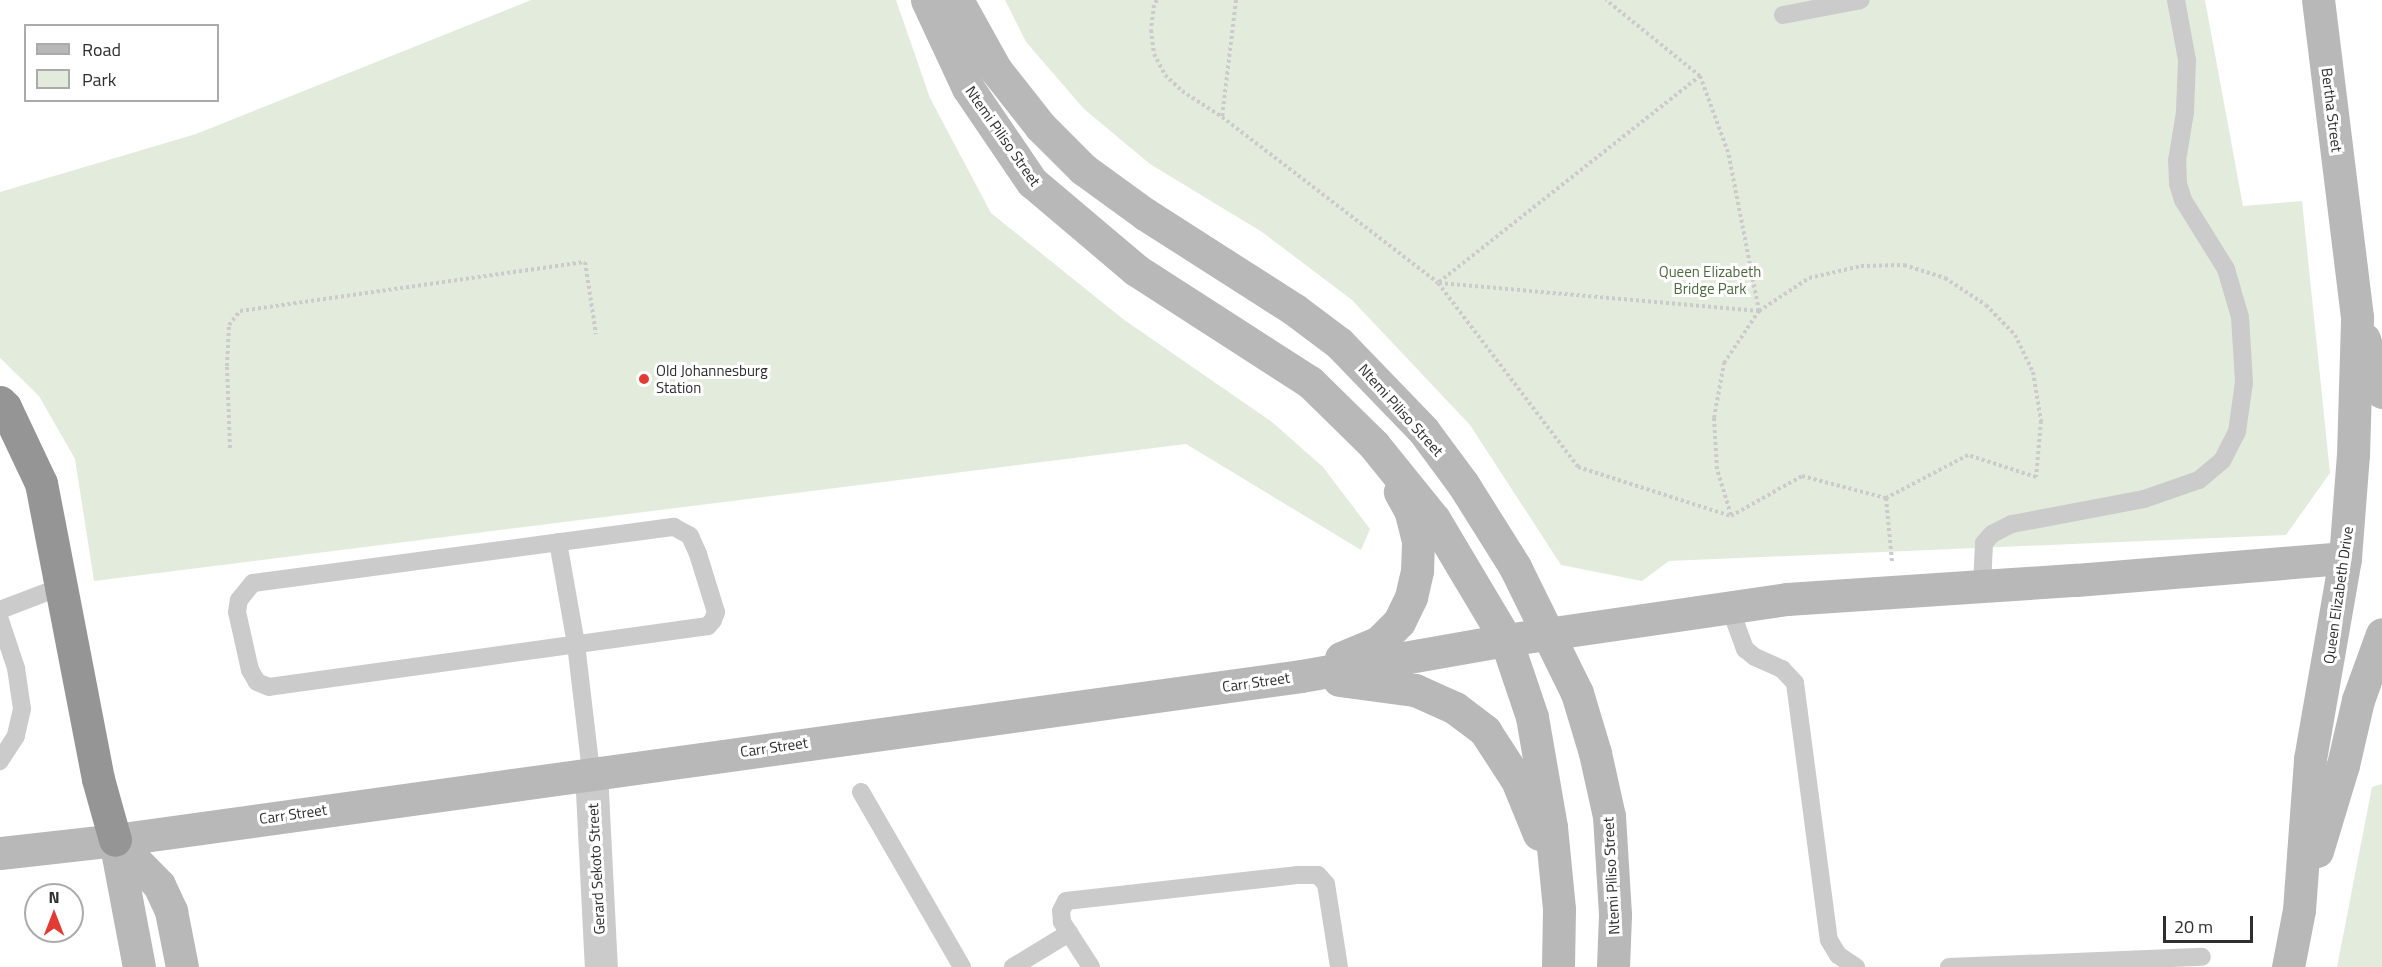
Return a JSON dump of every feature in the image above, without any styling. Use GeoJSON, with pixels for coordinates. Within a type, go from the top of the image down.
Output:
{"type":"FeatureCollection","features":[{"type":"Feature","properties":{"kind":"highway"},"geometry":{"type":"LineString","coordinates":[[0,402],[5,406],[41,483],[98,779],[115,840]]}},
{"type":"Feature","properties":{"kind":"street","name":"Ntemi Piliso Street"},"geometry":{"type":"LineString","coordinates":[[927,0],[968,88],[1032,182],[1136,270],[1310,382],[1374,445],[1434,519],[1506,640],[1532,717],[1551,827],[1560,909],[1558,967]]}},
{"type":"Feature","properties":{"kind":"street","name":"Ntemi Piliso Street"},"geometry":{"type":"LineString","coordinates":[[957,0],[996,70],[1040,126],[1083,169],[1145,214],[1295,310],[1339,343],[1423,430],[1463,484],[1515,567],[1577,693],[1595,753],[1609,816],[1615,915],[1613,967]]}},
{"type":"Feature","properties":{"kind":"street","name":"Bertha Street"},"geometry":{"type":"LineString","coordinates":[[2318,0],[2346,221]]}},
{"type":"Feature","properties":{"kind":"street","name":"Queen Elizabeth Drive"},"geometry":{"type":"LineString","coordinates":[[2288,967],[2300,910],[2310,759],[2345,558],[2353,455],[2357,317],[2346,221]]}},
{"type":"Feature","properties":{"kind":"street"},"geometry":{"type":"LineString","coordinates":[[2357,317],[2382,392]]}},
{"type":"Feature","properties":{"kind":"street"},"geometry":{"type":"LineString","coordinates":[[1301,676],[1379,642],[1399,622],[1411,597],[1417,571],[1419,541],[1410,510],[1374,445]]}},
{"type":"Feature","properties":{"kind":"street","name":"Carr Street"},"geometry":{"type":"LineString","coordinates":[[0,853],[115,840],[591,772],[1301,676],[1506,640],[1787,599],[2345,558]]}},
{"type":"Feature","properties":{"kind":"street"},"geometry":{"type":"LineString","coordinates":[[2300,910],[2343,765],[2358,700],[2382,634]]}},
{"type":"Feature","properties":{"kind":"street"},"geometry":{"type":"LineString","coordinates":[[1301,676],[1415,690],[1463,714],[1485,731],[1517,780],[1555,873]]}},
{"type":"Feature","properties":{"kind":"street","name":"Gerard Sekoto Street"},"geometry":{"type":"LineString","coordinates":[[591,772],[601,967]]}},
{"type":"Feature","properties":{"kind":"street"},"geometry":{"type":"LineString","coordinates":[[115,840],[139,967]]}},
{"type":"Feature","properties":{"kind":"street"},"geometry":{"type":"LineString","coordinates":[[115,840],[159,885],[171,911],[182,967]]}},
{"type":"Feature","properties":{"kind":"lane"},"geometry":{"type":"LineString","coordinates":[[1783,15],[1861,0]]}},
{"type":"Feature","properties":{"kind":"lane"},"geometry":{"type":"LineString","coordinates":[[1982,586],[1984,543],[1992,534],[2012,524],[2144,499],[2199,480],[2222,461],[2237,432],[2244,382],[2240,317],[2226,269],[2183,201],[2178,184],[2177,161],[2185,112],[2187,60],[2176,0]]}},
{"type":"Feature","properties":{"kind":"lane"},"geometry":{"type":"LineString","coordinates":[[674,527],[690,536],[716,612],[708,626],[576,644],[269,687],[257,682],[250,670],[237,612],[239,600],[253,584],[674,527]]}},
{"type":"Feature","properties":{"kind":"lane"},"geometry":{"type":"LineString","coordinates":[[558,542],[576,644],[591,772]]}},
{"type":"Feature","properties":{"kind":"lane"},"geometry":{"type":"LineString","coordinates":[[0,610],[60,588]]}},
{"type":"Feature","properties":{"kind":"lane"},"geometry":{"type":"LineString","coordinates":[[1730,608],[1745,649],[1755,657],[1782,669],[1795,683],[1829,940],[1838,955],[1856,967]]}},
{"type":"Feature","properties":{"kind":"lane"},"geometry":{"type":"LineString","coordinates":[[0,620],[16,668],[22,709],[16,736],[0,760]]}},
{"type":"Feature","properties":{"kind":"lane"},"geometry":{"type":"LineString","coordinates":[[861,792],[962,967]]}},
{"type":"Feature","properties":{"kind":"lane"},"geometry":{"type":"LineString","coordinates":[[1091,967],[1062,922],[1061,911],[1066,901],[1318,876],[1330,892],[1339,967]]}},
{"type":"Feature","properties":{"kind":"lane"},"geometry":{"type":"LineString","coordinates":[[1013,967],[1069,933]]}},
{"type":"Feature","properties":{"kind":"lane"},"geometry":{"type":"LineString","coordinates":[[1950,967],[2202,957]]}},
{"type":"Feature","properties":{"kind":"path"},"geometry":{"type":"LineString","coordinates":[[1157,0],[1150,30],[1154,54],[1166,75],[1182,91],[1222,117],[1438,283],[1578,467],[1731,516],[1802,476],[1886,498],[1968,455],[2036,477],[2042,421],[2033,372],[2015,335],[1986,304],[1945,278],[1904,265],[1861,266],[1809,278],[1759,311],[1724,363],[1714,418],[1717,469],[1731,516]]}},
{"type":"Feature","properties":{"kind":"path"},"geometry":{"type":"LineString","coordinates":[[1222,117],[1236,0]]}},
{"type":"Feature","properties":{"kind":"path"},"geometry":{"type":"LineString","coordinates":[[1606,0],[1700,76],[1728,152],[1759,311]]}},
{"type":"Feature","properties":{"kind":"path"},"geometry":{"type":"LineString","coordinates":[[1438,283],[1700,76]]}},
{"type":"Feature","properties":{"kind":"path"},"geometry":{"type":"LineString","coordinates":[[230,448],[227,366],[229,325],[240,311],[585,262],[596,334]]}},
{"type":"Feature","properties":{"kind":"path"},"geometry":{"type":"LineString","coordinates":[[1438,283],[1759,311]]}},
{"type":"Feature","properties":{"kind":"path"},"geometry":{"type":"LineString","coordinates":[[1886,498],[1892,568]]}},
{"type":"Feature","properties":{"kind":"green space"},"geometry":{"type":"Polygon","coordinates":[[[531,0],[896,0],[930,98],[991,213],[1123,319],[1272,422],[1323,467],[1370,529],[1361,550],[1186,444],[94,581],[75,459],[39,396],[0,358],[0,192],[196,134],[531,0]]]}},
{"type":"Feature","properties":{"kind":"green space","name":"Queen Elizabeth Bridge Park"},"geometry":{"type":"Polygon","coordinates":[[[1005,0],[2205,0],[2243,206],[2302,201],[2330,473],[2286,535],[1669,561],[1642,581],[1561,565],[1470,425],[1352,300],[1262,232],[1150,164],[1084,109],[1026,42],[1005,0]]]}},
{"type":"Feature","properties":{"kind":"green space"},"geometry":{"type":"Polygon","coordinates":[[[2382,784],[2382,967],[2337,967],[2372,787],[2382,784]]]}},
{"type":"Feature","properties":{"kind":"place","name":"Old Johannesburg Station"},"geometry":{"type":"Point","coordinates":[644,379]}}]}
